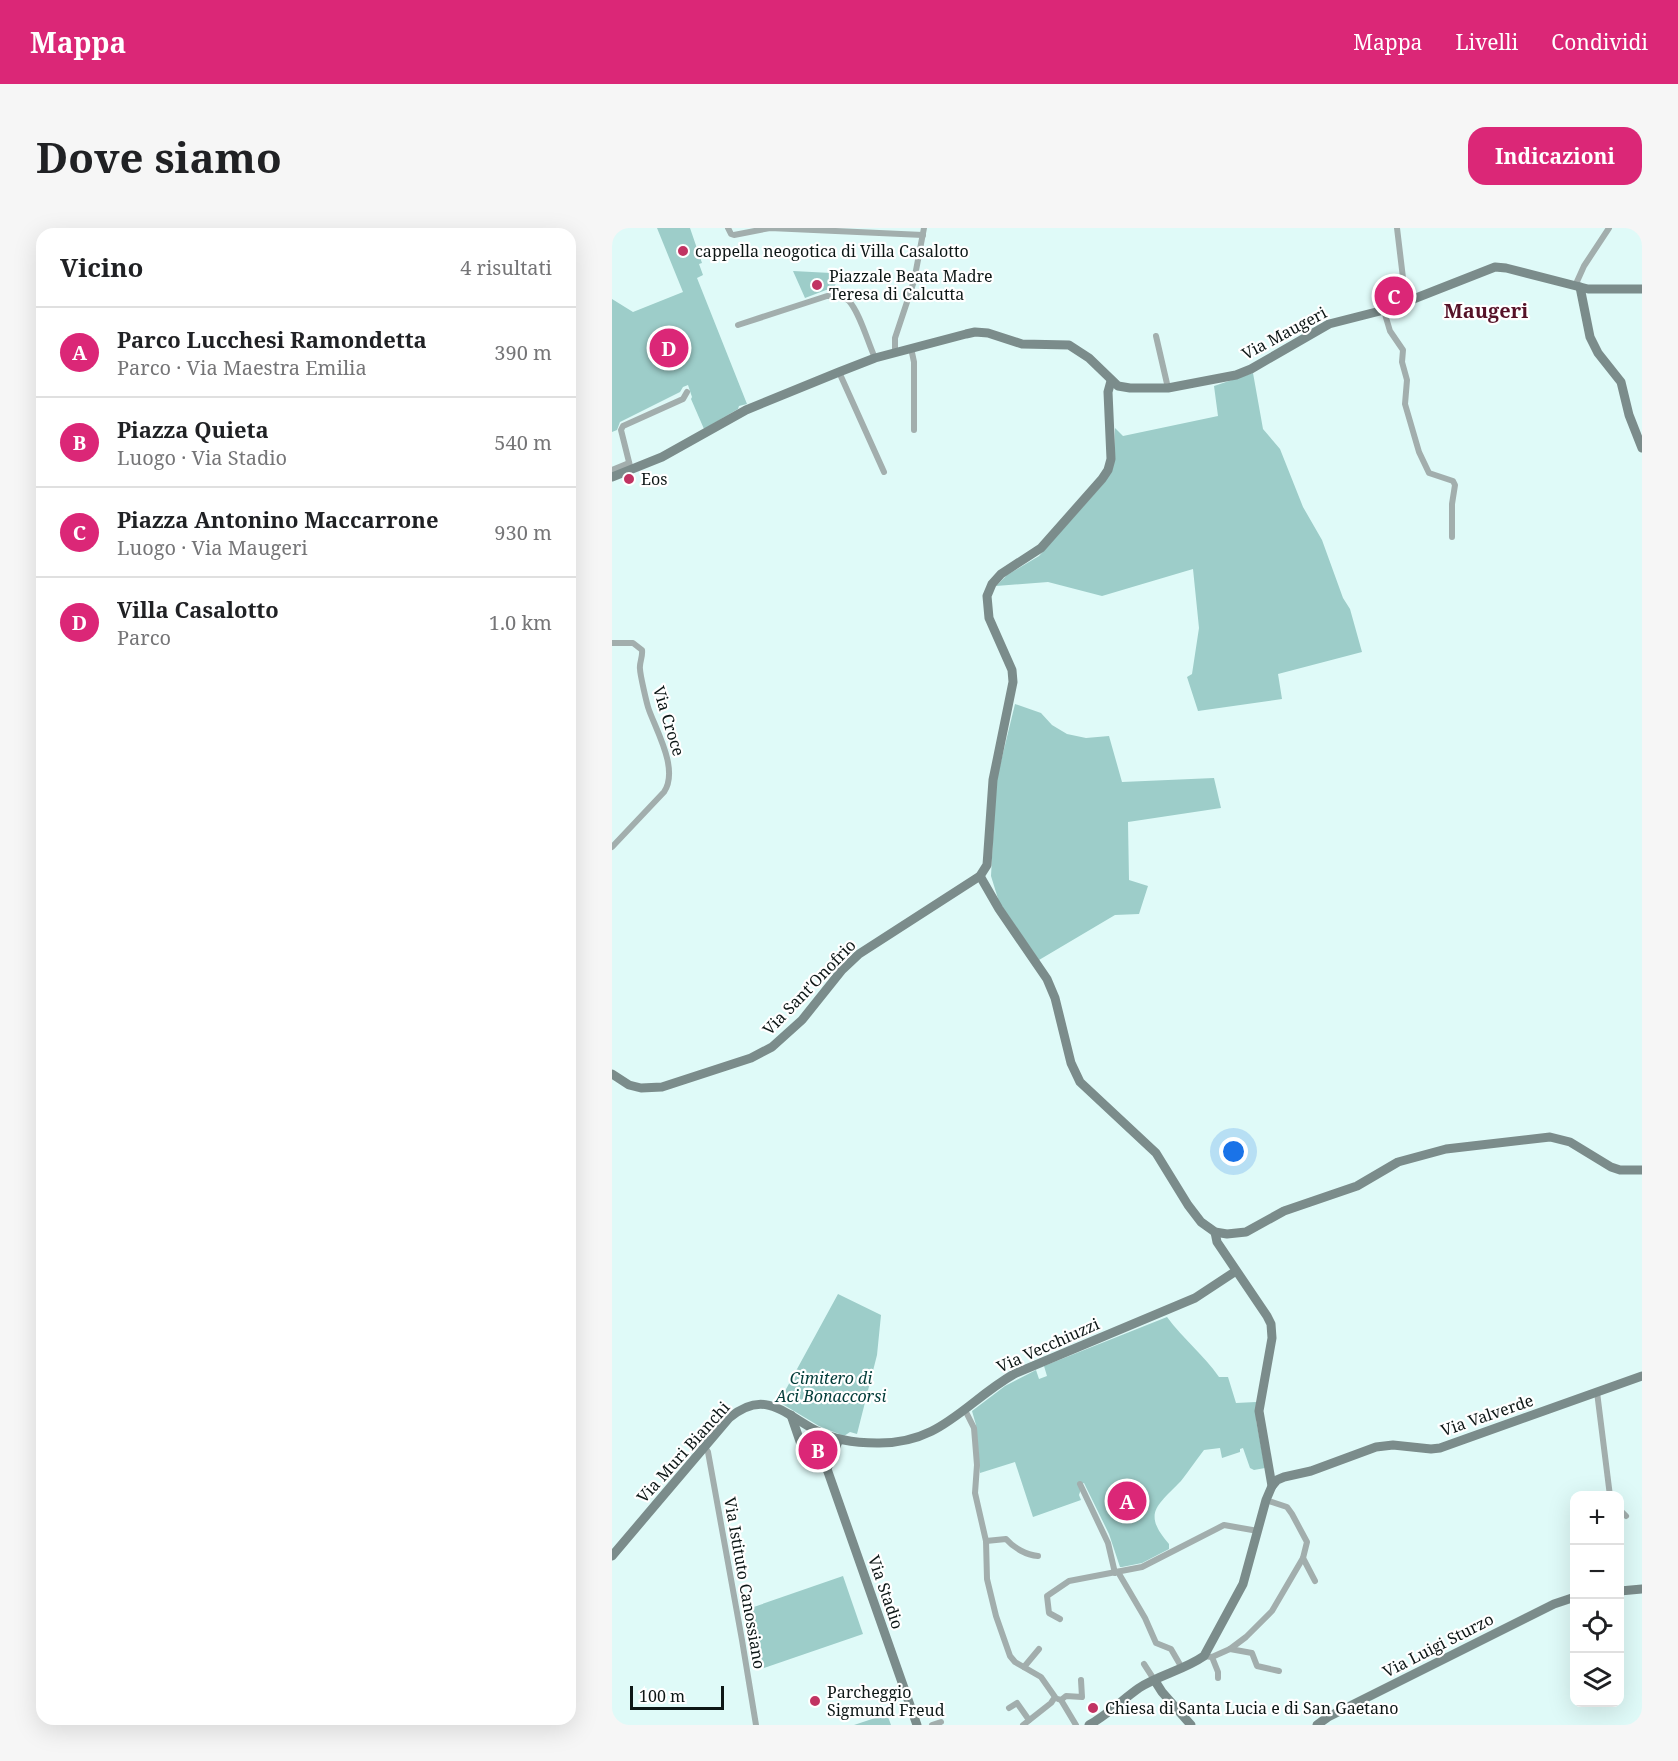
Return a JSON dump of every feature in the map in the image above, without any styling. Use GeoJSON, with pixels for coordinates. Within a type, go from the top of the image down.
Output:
{"type":"FeatureCollection","features":[{"type":"Feature","properties":{"kind":"street"},"geometry":{"type":"LineString","coordinates":[[728,228],[730,234],[734,235],[770,228],[923,232],[914,281],[895,338],[895,353]]}},
{"type":"Feature","properties":{"kind":"street"},"geometry":{"type":"LineString","coordinates":[[1397,228],[1406,303]]}},
{"type":"Feature","properties":{"kind":"street"},"geometry":{"type":"LineString","coordinates":[[1609,228],[1584,266],[1577,287],[1585,309],[1590,337],[1598,353],[1621,382],[1633,429],[1642,448]]}},
{"type":"Feature","properties":{"kind":"street","name":"Via Maugeri"},"geometry":{"type":"LineString","coordinates":[[1111,381],[1118,386],[1130,388],[1168,388],[1236,375],[1251,369],[1329,324],[1384,311],[1495,267],[1594,290],[1642,289]]}},
{"type":"Feature","properties":{"kind":"street"},"geometry":{"type":"LineString","coordinates":[[1585,309],[1588,297],[1594,290]]}},
{"type":"Feature","properties":{"kind":"street"},"geometry":{"type":"LineString","coordinates":[[738,325],[827,296],[842,297],[849,300],[855,309],[875,358]]}},
{"type":"Feature","properties":{"kind":"street"},"geometry":{"type":"LineString","coordinates":[[1384,311],[1390,331],[1403,350],[1402,362],[1407,380],[1405,404],[1419,452],[1429,473],[1453,481],[1455,485],[1452,504],[1452,537]]}},
{"type":"Feature","properties":{"kind":"street"},"geometry":{"type":"LineString","coordinates":[[612,470],[662,457],[746,410],[838,372],[875,358],[975,332],[988,333],[1022,344],[1069,345],[1089,358],[1111,381],[1108,392],[1111,459],[1108,470],[1041,548],[1001,574],[992,584],[987,596],[989,618],[1012,670],[1013,682],[993,780],[987,865],[980,876],[999,909],[1047,979],[1058,1010],[1071,1063],[1080,1082],[1156,1153],[1201,1222],[1215,1232],[1227,1234],[1246,1232],[1284,1211],[1357,1186],[1398,1162],[1446,1149],[1550,1137],[1570,1142],[1611,1167],[1620,1170],[1642,1170]]}},
{"type":"Feature","properties":{"kind":"street"},"geometry":{"type":"LineString","coordinates":[[1156,336],[1168,388]]}},
{"type":"Feature","properties":{"kind":"street"},"geometry":{"type":"LineString","coordinates":[[911,348],[914,362],[914,430]]}},
{"type":"Feature","properties":{"kind":"street"},"geometry":{"type":"LineString","coordinates":[[838,372],[884,472]]}},
{"type":"Feature","properties":{"kind":"street"},"geometry":{"type":"LineString","coordinates":[[630,466],[621,430],[623,426],[683,399],[687,392]]}},
{"type":"Feature","properties":{"kind":"street"},"geometry":{"type":"LineString","coordinates":[[612,477],[630,466]]}},
{"type":"Feature","properties":{"kind":"street","name":"Via Croce"},"geometry":{"type":"LineString","coordinates":[[612,643],[633,643],[642,650],[640,671],[649,709],[664,748],[669,771],[668,783],[664,792],[612,847]]}},
{"type":"Feature","properties":{"kind":"street","name":"Via Sant'Onofrio"},"geometry":{"type":"LineString","coordinates":[[612,1074],[629,1085],[641,1088],[662,1087],[751,1058],[772,1047],[802,1020],[842,970],[859,954],[980,876]]}},
{"type":"Feature","properties":{"kind":"street"},"geometry":{"type":"LineString","coordinates":[[1208,1657],[1243,1584],[1272,1486],[1259,1411],[1272,1330],[1267,1316],[1217,1242],[1215,1232]]}},
{"type":"Feature","properties":{"kind":"street","name":"Via Vecchiuzzi"},"geometry":{"type":"LineString","coordinates":[[834,1437],[876,1443],[906,1441],[924,1436],[938,1429],[1014,1374],[1187,1302],[1236,1271]]}},
{"type":"Feature","properties":{"kind":"street","name":"Via Valverde"},"geometry":{"type":"LineString","coordinates":[[1272,1486],[1284,1477],[1311,1471],[1376,1447],[1393,1445],[1440,1448],[1642,1376]]}},
{"type":"Feature","properties":{"kind":"street"},"geometry":{"type":"LineString","coordinates":[[1597,1392],[1609,1491]]}},
{"type":"Feature","properties":{"kind":"street","name":"Via Muri Bianchi"},"geometry":{"type":"LineString","coordinates":[[612,1556],[729,1418],[749,1405],[763,1404],[791,1415]]}},
{"type":"Feature","properties":{"kind":"street"},"geometry":{"type":"LineString","coordinates":[[965,1410],[974,1428],[975,1493],[986,1541],[987,1579],[993,1606],[1010,1656],[1041,1677],[1076,1725]]}},
{"type":"Feature","properties":{"kind":"street"},"geometry":{"type":"LineString","coordinates":[[791,1415],[816,1431],[834,1437]]}},
{"type":"Feature","properties":{"kind":"street"},"geometry":{"type":"LineString","coordinates":[[791,1415],[805,1456],[827,1469],[834,1437]]}},
{"type":"Feature","properties":{"kind":"street"},"geometry":{"type":"LineString","coordinates":[[801,1445],[834,1437]]}},
{"type":"Feature","properties":{"kind":"street","name":"Via Istituto Canossiano"},"geometry":{"type":"LineString","coordinates":[[704,1446],[708,1452],[756,1725]]}},
{"type":"Feature","properties":{"kind":"street","name":"Via Stadio"},"geometry":{"type":"LineString","coordinates":[[827,1469],[916,1725]]}},
{"type":"Feature","properties":{"kind":"street"},"geometry":{"type":"LineString","coordinates":[[1080,1484],[1108,1543],[1116,1572],[1145,1618],[1156,1643],[1172,1649],[1182,1668]]}},
{"type":"Feature","properties":{"kind":"street"},"geometry":{"type":"LineString","coordinates":[[1089,1725],[1109,1713],[1140,1687],[1230,1649],[1246,1637],[1272,1611],[1303,1558],[1307,1542],[1287,1507],[1266,1500]]}},
{"type":"Feature","properties":{"kind":"street"},"geometry":{"type":"LineString","coordinates":[[1060,1619],[1049,1613],[1047,1596],[1069,1581],[1142,1567],[1224,1525],[1258,1531]]}},
{"type":"Feature","properties":{"kind":"street"},"geometry":{"type":"LineString","coordinates":[[986,1541],[1006,1539],[1011,1545],[1030,1556],[1038,1556]]}},
{"type":"Feature","properties":{"kind":"street"},"geometry":{"type":"LineString","coordinates":[[1303,1558],[1316,1581]]}},
{"type":"Feature","properties":{"kind":"street"},"geometry":{"type":"LineString","coordinates":[[1624,1591],[1642,1589]]}},
{"type":"Feature","properties":{"kind":"street","name":"Via Luigi Sturzo"},"geometry":{"type":"LineString","coordinates":[[1317,1725],[1328,1717],[1546,1608],[1570,1599]]}},
{"type":"Feature","properties":{"kind":"street"},"geometry":{"type":"LineString","coordinates":[[1024,1667],[1040,1649]]}},
{"type":"Feature","properties":{"kind":"street"},"geometry":{"type":"LineString","coordinates":[[1230,1649],[1252,1653],[1257,1666],[1279,1671]]}},
{"type":"Feature","properties":{"kind":"street"},"geometry":{"type":"LineString","coordinates":[[1208,1657],[1218,1672],[1218,1678]]}},
{"type":"Feature","properties":{"kind":"street"},"geometry":{"type":"LineString","coordinates":[[1144,1664],[1162,1692],[1191,1725]]}},
{"type":"Feature","properties":{"kind":"street"},"geometry":{"type":"LineString","coordinates":[[1023,1725],[1058,1699],[1066,1696],[1082,1697],[1081,1680]]}},
{"type":"Feature","properties":{"kind":"street"},"geometry":{"type":"LineString","coordinates":[[1009,1708],[1017,1702],[1029,1720]]}},
{"type":"Feature","properties":{"kind":"street"},"geometry":{"type":"LineString","coordinates":[[932,1725],[941,1722]]}},
{"type":"Feature","properties":{"kind":"green space"},"geometry":{"type":"Polygon","coordinates":[[[657,228],[690,228],[702,263],[699,264],[703,275],[697,278],[747,404],[739,406],[738,409],[704,429],[691,399],[688,385],[680,392],[620,422],[617,430],[612,432],[612,299],[633,312],[683,292],[657,228]]]}},
{"type":"Feature","properties":{"kind":"green space","name":"Piazzale Beata Madre Teresa di Calcutta"},"geometry":{"type":"Polygon","coordinates":[[[793,271],[831,273],[831,281],[836,282],[834,289],[805,298],[793,271]]]}},
{"type":"Feature","properties":{"kind":"green space"},"geometry":{"type":"Polygon","coordinates":[[[1253,373],[1263,429],[1280,449],[1303,507],[1322,540],[1343,598],[1350,609],[1362,652],[1278,674],[1282,699],[1198,711],[1187,677],[1192,674],[1199,628],[1193,569],[1102,596],[1048,582],[996,586],[1007,575],[1039,556],[1104,483],[1113,463],[1115,428],[1123,436],[1218,416],[1214,386],[1253,373]]]}},
{"type":"Feature","properties":{"kind":"green space"},"geometry":{"type":"Polygon","coordinates":[[[1015,704],[1041,713],[1052,725],[1067,734],[1086,738],[1109,736],[1122,782],[1214,778],[1221,808],[1128,822],[1129,880],[1148,886],[1139,914],[1115,915],[1039,960],[999,902],[991,876],[996,782],[1015,704]]]}},
{"type":"Feature","properties":{"kind":"green space","name":"Cimitero di Aci Bonaccorsi"},"geometry":{"type":"Polygon","coordinates":[[[838,1294],[881,1315],[877,1355],[857,1434],[850,1432],[844,1436],[819,1426],[779,1402],[838,1294]]]}},
{"type":"Feature","properties":{"kind":"green space"},"geometry":{"type":"Polygon","coordinates":[[[1167,1317],[1219,1377],[1228,1377],[1236,1403],[1256,1402],[1256,1420],[1265,1468],[1254,1470],[1250,1468],[1243,1448],[1240,1452],[1222,1458],[1220,1448],[1204,1450],[1156,1510],[1156,1525],[1169,1544],[1169,1549],[1142,1563],[1120,1567],[1109,1534],[1084,1483],[1079,1485],[1081,1500],[1033,1517],[1015,1462],[980,1473],[976,1425],[972,1411],[1005,1386],[1036,1370],[1039,1379],[1047,1376],[1044,1366],[1167,1317]]]}},
{"type":"Feature","properties":{"kind":"green space"},"geometry":{"type":"Polygon","coordinates":[[[843,1576],[863,1634],[764,1668],[745,1610],[843,1576]]]}},
{"type":"Feature","properties":{"kind":"green space"},"geometry":{"type":"Polygon","coordinates":[[[887,1714],[891,1725],[854,1725],[887,1714]]]}},
{"type":"Feature","properties":{"kind":"place","name":"cappella neogotica di Villa Casalotto"},"geometry":{"type":"Point","coordinates":[683,251]}},
{"type":"Feature","properties":{"kind":"place","name":"Piazzale Beata Madre Teresa di Calcutta"},"geometry":{"type":"Point","coordinates":[817,285]}},
{"type":"Feature","properties":{"kind":"place","name":"Piazza Antonino Maccarrone"},"geometry":{"type":"Point","coordinates":[1394,296]}},
{"type":"Feature","properties":{"kind":"place","name":"Villa Casalotto"},"geometry":{"type":"Point","coordinates":[669,348]}},
{"type":"Feature","properties":{"kind":"place","name":"Eos"},"geometry":{"type":"Point","coordinates":[629,479]}},
{"type":"Feature","properties":{"kind":"place","name":"Piazza Quieta"},"geometry":{"type":"Point","coordinates":[818,1450]}},
{"type":"Feature","properties":{"kind":"place","name":"Parco Lucchesi Ramondetta"},"geometry":{"type":"Point","coordinates":[1127,1501]}},
{"type":"Feature","properties":{"kind":"place","name":"Parcheggio Sigmund Freud"},"geometry":{"type":"Point","coordinates":[815,1701]}},
{"type":"Feature","properties":{"kind":"place","name":"Chiesa di Santa Lucia e di San Gaetano"},"geometry":{"type":"Point","coordinates":[1093,1708]}},
{"type":"Feature","properties":{"kind":"district","name":"Maugeri"},"geometry":{"type":"Point","coordinates":[1486,310]}}]}
